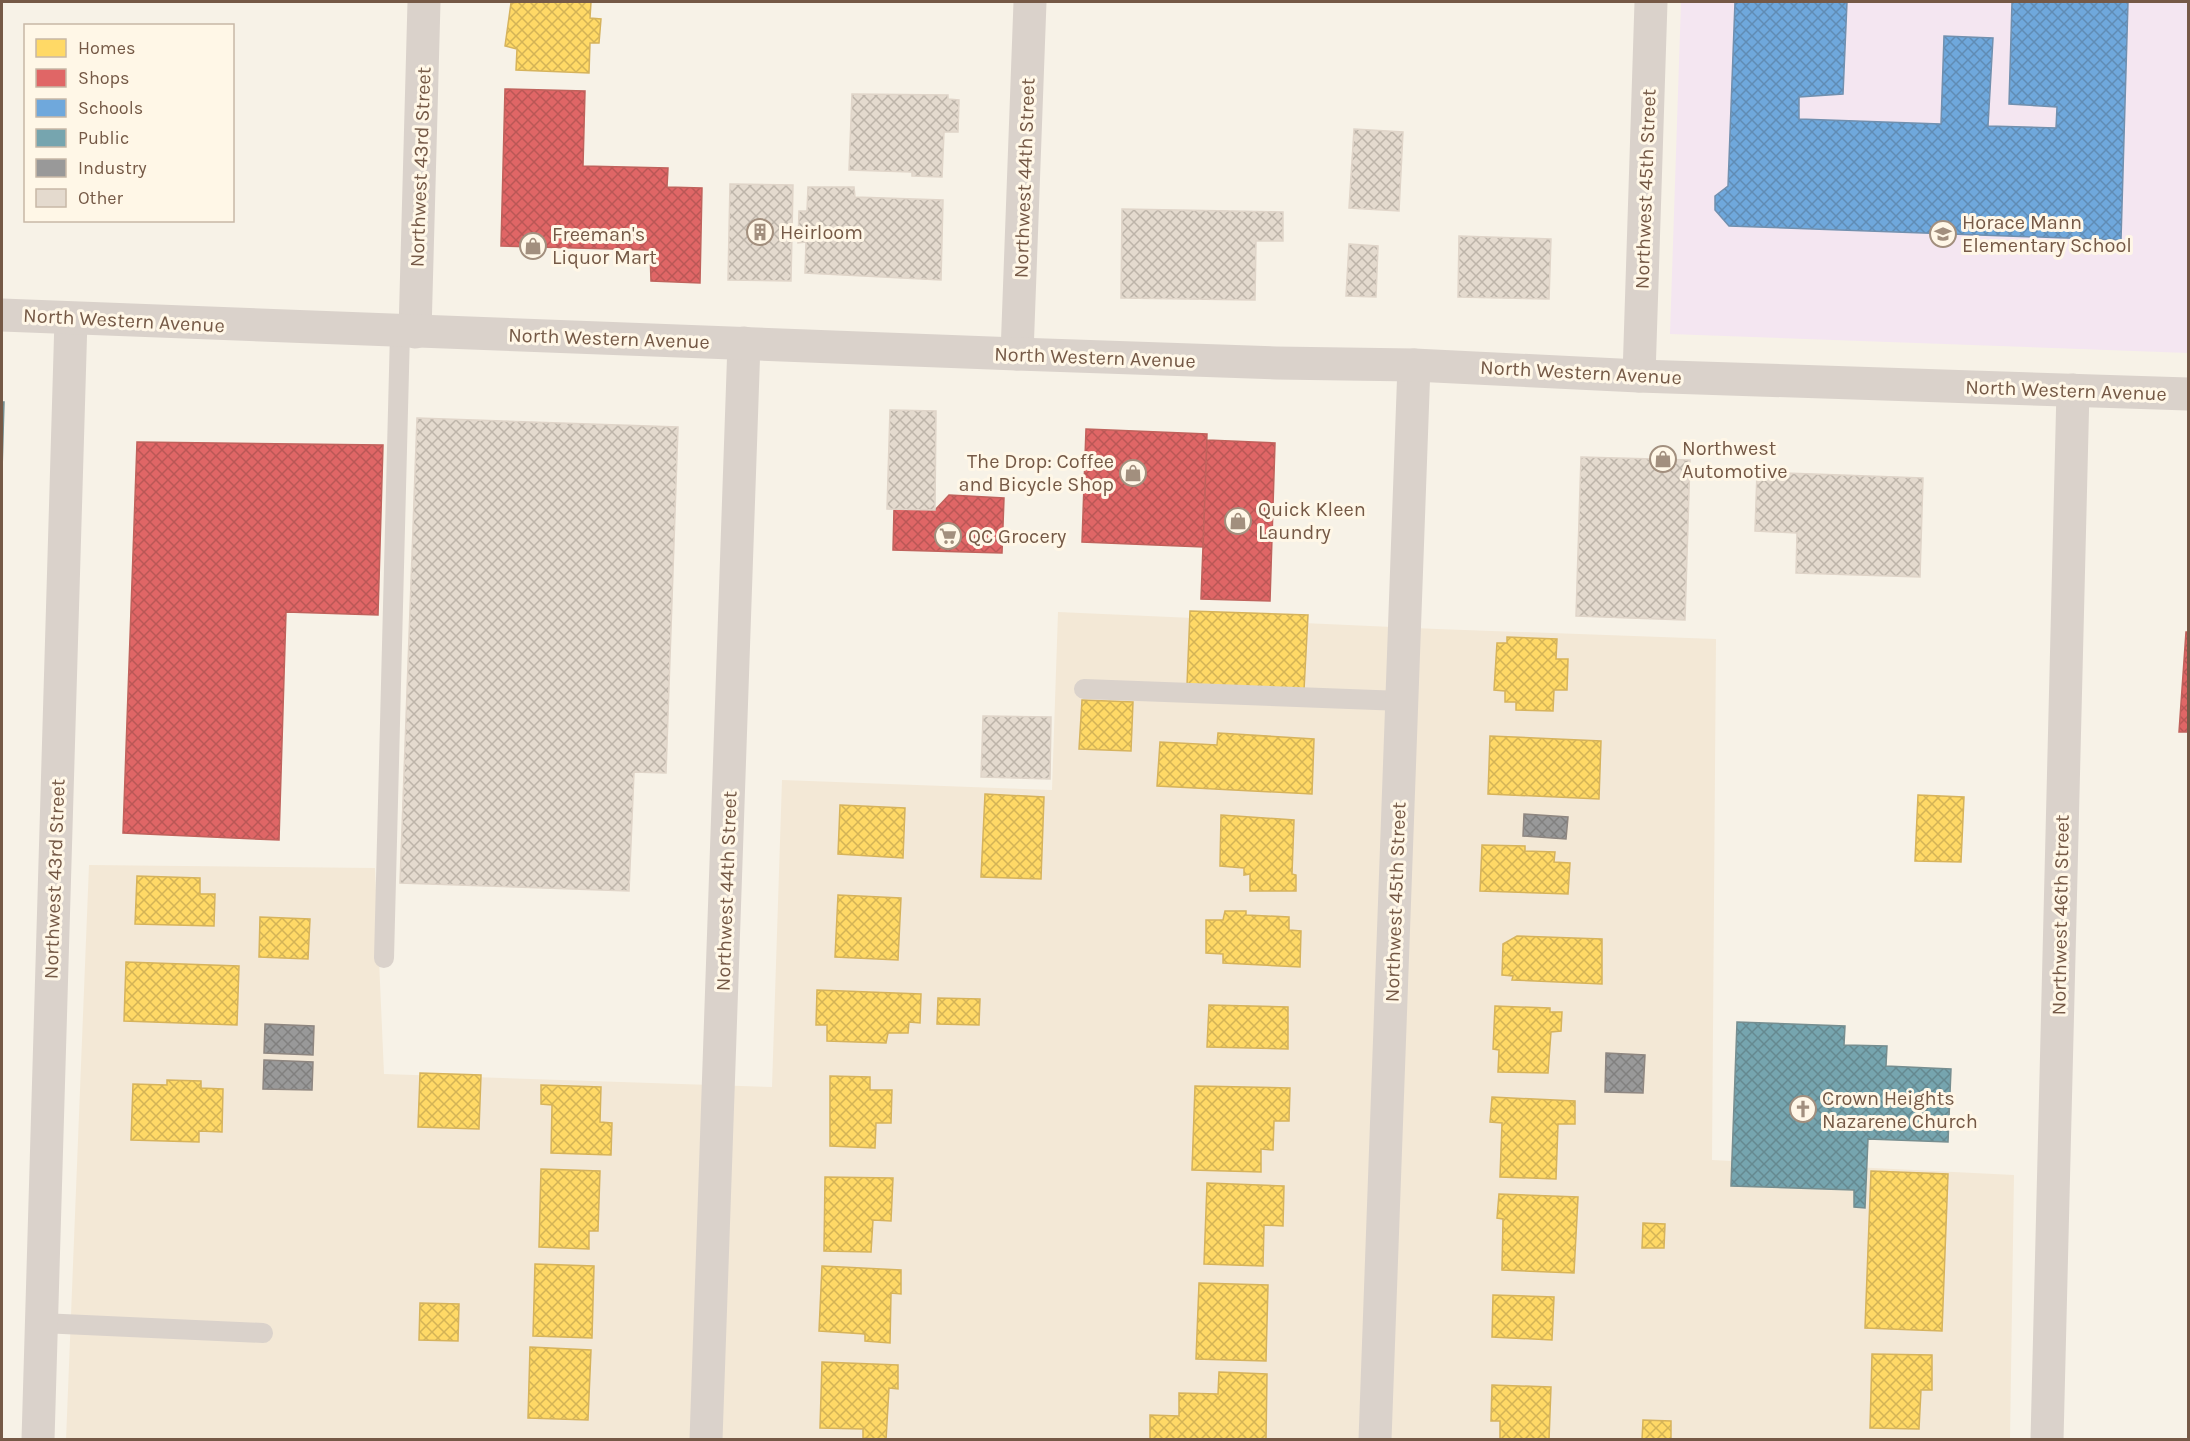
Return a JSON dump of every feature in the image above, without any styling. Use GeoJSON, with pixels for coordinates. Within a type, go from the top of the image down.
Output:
{"type":"FeatureCollection","features":[{"type":"Feature","properties":{"kind":"street","name":"Northwest 43rd Street"},"geometry":{"type":"LineString","coordinates":[[408,332],[424,2]]}},
{"type":"Feature","properties":{"kind":"street","name":"Northwest 44th Street"},"geometry":{"type":"LineString","coordinates":[[1017,354],[1030,2]]}},
{"type":"Feature","properties":{"kind":"street","name":"Northwest 45th Street"},"geometry":{"type":"LineString","coordinates":[[1639,376],[1651,2]]}},
{"type":"Feature","properties":{"kind":"street","name":"North Western Avenue"},"geometry":{"type":"LineString","coordinates":[[2,315],[408,332],[1276,363],[1414,365],[1639,376],[2188,394]]}},
{"type":"Feature","properties":{"kind":"street","name":"Northwest 43rd Street"},"geometry":{"type":"LineString","coordinates":[[38,1440],[71,319]]}},
{"type":"Feature","properties":{"kind":"street","name":"Northwest 44th Street"},"geometry":{"type":"LineString","coordinates":[[706,1440],[744,343]]}},
{"type":"Feature","properties":{"kind":"street","name":"Northwest 45th Street"},"geometry":{"type":"LineString","coordinates":[[1375,1440],[1414,365]]}},
{"type":"Feature","properties":{"kind":"street","name":"Northwest 46th Street"},"geometry":{"type":"LineString","coordinates":[[2047,1440],[2073,390]]}},
{"type":"Feature","properties":{"kind":"lane"},"geometry":{"type":"LineString","coordinates":[[384,958],[408,332]]}},
{"type":"Feature","properties":{"kind":"lane"},"geometry":{"type":"LineString","coordinates":[[1084,689],[1402,700]]}},
{"type":"Feature","properties":{"kind":"lane"},"geometry":{"type":"LineString","coordinates":[[41,1323],[263,1333]]}},
{"type":"Feature","properties":{"kind":"shaded area"},"geometry":{"type":"Polygon","coordinates":[[[1681,2],[2188,2],[2188,353],[1670,334],[1681,2]]]}},
{"type":"Feature","properties":{"kind":"shaded area"},"geometry":{"type":"Polygon","coordinates":[[[1058,612],[1716,639],[1712,1160],[2014,1175],[2010,1439],[66,1440],[89,865],[375,868],[384,1074],[772,1087],[782,780],[1052,790],[1058,612]]]}},
{"type":"Feature","properties":{"kind":"building: Homes"},"geometry":{"type":"Polygon","coordinates":[[[591,2],[590,18],[601,19],[599,43],[590,43],[589,73],[516,70],[517,49],[505,46],[511,3],[591,2]]]}},
{"type":"Feature","properties":{"kind":"building: Homes"},"geometry":{"type":"Polygon","coordinates":[[[1190,611],[1308,615],[1304,690],[1187,685],[1190,611]]]}},
{"type":"Feature","properties":{"kind":"building: Homes"},"geometry":{"type":"Polygon","coordinates":[[[1507,637],[1557,639],[1556,659],[1568,659],[1567,690],[1554,690],[1553,711],[1516,710],[1516,702],[1505,702],[1505,691],[1494,690],[1497,643],[1507,643],[1507,637]]]}},
{"type":"Feature","properties":{"kind":"building: Homes"},"geometry":{"type":"Polygon","coordinates":[[[1082,700],[1133,702],[1131,751],[1079,749],[1082,700]]]}},
{"type":"Feature","properties":{"kind":"building: Homes"},"geometry":{"type":"Polygon","coordinates":[[[1218,733],[1314,739],[1312,794],[1157,786],[1160,742],[1217,745],[1218,733]]]}},
{"type":"Feature","properties":{"kind":"building: Homes"},"geometry":{"type":"Polygon","coordinates":[[[1490,736],[1601,741],[1599,799],[1488,794],[1490,736]]]}},
{"type":"Feature","properties":{"kind":"building: Homes"},"geometry":{"type":"Polygon","coordinates":[[[985,794],[1044,797],[1041,879],[981,877],[985,794]]]}},
{"type":"Feature","properties":{"kind":"building: Homes"},"geometry":{"type":"Polygon","coordinates":[[[1918,795],[1964,797],[1961,862],[1915,861],[1918,795]]]}},
{"type":"Feature","properties":{"kind":"building: Homes"},"geometry":{"type":"Polygon","coordinates":[[[840,805],[905,808],[903,858],[838,854],[840,805]]]}},
{"type":"Feature","properties":{"kind":"building: Homes"},"geometry":{"type":"Polygon","coordinates":[[[1221,815],[1294,820],[1292,874],[1296,875],[1296,891],[1250,891],[1250,874],[1244,875],[1244,868],[1220,866],[1221,815]]]}},
{"type":"Feature","properties":{"kind":"building: Homes"},"geometry":{"type":"Polygon","coordinates":[[[1482,845],[1525,846],[1525,851],[1555,852],[1554,862],[1570,863],[1568,894],[1480,891],[1482,845]]]}},
{"type":"Feature","properties":{"kind":"building: Homes"},"geometry":{"type":"Polygon","coordinates":[[[137,876],[200,878],[200,894],[215,894],[214,926],[135,924],[137,876]]]}},
{"type":"Feature","properties":{"kind":"building: Homes"},"geometry":{"type":"Polygon","coordinates":[[[838,895],[901,898],[898,960],[835,957],[838,895]]]}},
{"type":"Feature","properties":{"kind":"building: Homes"},"geometry":{"type":"Polygon","coordinates":[[[1225,911],[1246,911],[1246,915],[1289,917],[1289,930],[1301,931],[1300,967],[1223,963],[1223,954],[1206,953],[1206,920],[1223,920],[1225,911]]]}},
{"type":"Feature","properties":{"kind":"building: Homes"},"geometry":{"type":"Polygon","coordinates":[[[260,917],[310,919],[308,959],[259,957],[260,917]]]}},
{"type":"Feature","properties":{"kind":"building: Homes"},"geometry":{"type":"Polygon","coordinates":[[[1517,936],[1602,939],[1602,984],[1512,980],[1513,976],[1502,975],[1503,944],[1517,936]]]}},
{"type":"Feature","properties":{"kind":"building: Homes"},"geometry":{"type":"Polygon","coordinates":[[[126,962],[239,966],[237,1025],[124,1021],[126,962]]]}},
{"type":"Feature","properties":{"kind":"building: Homes"},"geometry":{"type":"Polygon","coordinates":[[[817,990],[921,994],[920,1023],[909,1022],[908,1033],[888,1033],[886,1043],[827,1041],[827,1025],[816,1025],[817,990]]]}},
{"type":"Feature","properties":{"kind":"building: Homes"},"geometry":{"type":"Polygon","coordinates":[[[938,998],[980,999],[979,1025],[937,1024],[938,998]]]}},
{"type":"Feature","properties":{"kind":"building: Homes"},"geometry":{"type":"Polygon","coordinates":[[[1209,1005],[1288,1007],[1288,1049],[1207,1047],[1209,1005]]]}},
{"type":"Feature","properties":{"kind":"building: Homes"},"geometry":{"type":"Polygon","coordinates":[[[1495,1006],[1550,1008],[1550,1012],[1562,1012],[1561,1031],[1551,1032],[1548,1073],[1498,1072],[1499,1050],[1493,1049],[1495,1006]]]}},
{"type":"Feature","properties":{"kind":"building: Homes"},"geometry":{"type":"Polygon","coordinates":[[[420,1073],[481,1075],[479,1129],[418,1127],[420,1073]]]}},
{"type":"Feature","properties":{"kind":"building: Homes"},"geometry":{"type":"Polygon","coordinates":[[[830,1076],[870,1077],[870,1090],[892,1090],[891,1123],[876,1123],[875,1148],[830,1146],[830,1076]]]}},
{"type":"Feature","properties":{"kind":"building: Homes"},"geometry":{"type":"Polygon","coordinates":[[[167,1080],[201,1081],[201,1088],[223,1089],[222,1132],[199,1131],[199,1142],[131,1140],[133,1084],[167,1085],[167,1080]]]}},
{"type":"Feature","properties":{"kind":"building: Homes"},"geometry":{"type":"Polygon","coordinates":[[[541,1085],[601,1087],[600,1122],[612,1123],[611,1155],[551,1153],[552,1105],[541,1104],[541,1085]]]}},
{"type":"Feature","properties":{"kind":"building: Homes"},"geometry":{"type":"Polygon","coordinates":[[[1195,1086],[1290,1088],[1289,1121],[1274,1121],[1273,1150],[1261,1149],[1261,1172],[1192,1170],[1195,1086]]]}},
{"type":"Feature","properties":{"kind":"building: Homes"},"geometry":{"type":"Polygon","coordinates":[[[1492,1097],[1575,1101],[1575,1124],[1558,1124],[1556,1179],[1500,1177],[1502,1123],[1490,1122],[1492,1097]]]}},
{"type":"Feature","properties":{"kind":"building: Homes"},"geometry":{"type":"Polygon","coordinates":[[[541,1169],[600,1171],[598,1231],[589,1231],[589,1249],[539,1247],[541,1169]]]}},
{"type":"Feature","properties":{"kind":"building: Homes"},"geometry":{"type":"Polygon","coordinates":[[[1871,1171],[1948,1174],[1942,1331],[1865,1328],[1871,1171]]]}},
{"type":"Feature","properties":{"kind":"building: Homes"},"geometry":{"type":"Polygon","coordinates":[[[825,1177],[893,1178],[891,1221],[873,1220],[871,1252],[824,1251],[825,1177]]]}},
{"type":"Feature","properties":{"kind":"building: Homes"},"geometry":{"type":"Polygon","coordinates":[[[1207,1183],[1284,1186],[1283,1226],[1264,1225],[1263,1266],[1204,1264],[1207,1183]]]}},
{"type":"Feature","properties":{"kind":"building: Homes"},"geometry":{"type":"Polygon","coordinates":[[[1499,1194],[1578,1197],[1574,1273],[1502,1270],[1503,1219],[1497,1218],[1499,1194]]]}},
{"type":"Feature","properties":{"kind":"building: Homes"},"geometry":{"type":"Polygon","coordinates":[[[1643,1223],[1665,1224],[1664,1248],[1642,1248],[1643,1223]]]}},
{"type":"Feature","properties":{"kind":"building: Homes"},"geometry":{"type":"Polygon","coordinates":[[[535,1264],[594,1266],[592,1338],[533,1336],[535,1264]]]}},
{"type":"Feature","properties":{"kind":"building: Homes"},"geometry":{"type":"Polygon","coordinates":[[[822,1266],[901,1270],[901,1294],[891,1293],[890,1343],[865,1341],[865,1334],[819,1331],[822,1266]]]}},
{"type":"Feature","properties":{"kind":"building: Homes"},"geometry":{"type":"Polygon","coordinates":[[[1199,1283],[1268,1285],[1266,1361],[1196,1359],[1199,1283]]]}},
{"type":"Feature","properties":{"kind":"building: Homes"},"geometry":{"type":"Polygon","coordinates":[[[1493,1295],[1554,1297],[1552,1340],[1492,1337],[1493,1295]]]}},
{"type":"Feature","properties":{"kind":"building: Homes"},"geometry":{"type":"Polygon","coordinates":[[[420,1303],[459,1304],[458,1341],[419,1340],[420,1303]]]}},
{"type":"Feature","properties":{"kind":"building: Homes"},"geometry":{"type":"Polygon","coordinates":[[[530,1347],[591,1350],[588,1420],[528,1418],[530,1347]]]}},
{"type":"Feature","properties":{"kind":"building: Homes"},"geometry":{"type":"Polygon","coordinates":[[[1872,1354],[1932,1355],[1932,1390],[1921,1390],[1919,1429],[1870,1428],[1872,1354]]]}},
{"type":"Feature","properties":{"kind":"building: Homes"},"geometry":{"type":"Polygon","coordinates":[[[822,1362],[898,1365],[898,1389],[889,1388],[886,1440],[863,1438],[863,1429],[820,1428],[822,1362]]]}},
{"type":"Feature","properties":{"kind":"building: Homes"},"geometry":{"type":"Polygon","coordinates":[[[1219,1372],[1267,1374],[1266,1440],[1150,1440],[1150,1415],[1179,1416],[1179,1393],[1218,1394],[1219,1372]]]}},
{"type":"Feature","properties":{"kind":"building: Homes"},"geometry":{"type":"Polygon","coordinates":[[[1492,1385],[1551,1387],[1549,1440],[1500,1440],[1500,1421],[1491,1421],[1492,1385]]]}},
{"type":"Feature","properties":{"kind":"building: Homes"},"geometry":{"type":"Polygon","coordinates":[[[1643,1420],[1671,1421],[1671,1440],[1642,1440],[1643,1420]]]}},
{"type":"Feature","properties":{"kind":"building: Shops"},"geometry":{"type":"Polygon","coordinates":[[[505,89],[585,91],[583,166],[668,168],[667,187],[702,188],[700,283],[651,281],[650,250],[501,246],[505,89]]]}},
{"type":"Feature","properties":{"kind":"building: Shops"},"geometry":{"type":"Polygon","coordinates":[[[1086,429],[1207,434],[1203,547],[1082,542],[1086,429]]]}},
{"type":"Feature","properties":{"kind":"building: Shops","name":"Quick Kleen Laundry"},"geometry":{"type":"Polygon","coordinates":[[[1207,440],[1275,443],[1270,601],[1201,599],[1207,440]]]}},
{"type":"Feature","properties":{"kind":"building: Shops"},"geometry":{"type":"Polygon","coordinates":[[[137,442],[383,445],[378,615],[286,612],[279,840],[123,833],[137,442]]]}},
{"type":"Feature","properties":{"kind":"building: Shops","name":"QC Grocery"},"geometry":{"type":"Polygon","coordinates":[[[949,495],[1004,498],[1002,553],[893,550],[894,509],[935,510],[949,495]]]}},
{"type":"Feature","properties":{"kind":"building: Shops"},"geometry":{"type":"Polygon","coordinates":[[[2186,632],[2188,632],[2188,732],[2179,732],[2186,632]]]}},
{"type":"Feature","properties":{"kind":"building: Schools","name":"Horace Mann Elementary School"},"geometry":{"type":"Polygon","coordinates":[[[1735,2],[1847,2],[1843,94],[1799,97],[1799,119],[1941,124],[1944,36],[1993,38],[1988,126],[2056,128],[2057,107],[2009,104],[2012,2],[2128,2],[2121,240],[1729,226],[1715,210],[1715,196],[1728,186],[1735,2]]]}},
{"type":"Feature","properties":{"kind":"building: Public"},"geometry":{"type":"Polygon","coordinates":[[[2,402],[4,402],[2,471],[2,402]]]}},
{"type":"Feature","properties":{"kind":"building: Public"},"geometry":{"type":"Polygon","coordinates":[[[1737,1022],[1845,1026],[1844,1045],[1887,1046],[1886,1066],[1951,1069],[1948,1142],[1868,1139],[1865,1208],[1854,1207],[1854,1190],[1731,1186],[1737,1022]]]}},
{"type":"Feature","properties":{"kind":"building: Industry"},"geometry":{"type":"Polygon","coordinates":[[[1524,814],[1568,817],[1566,839],[1523,836],[1524,814]]]}},
{"type":"Feature","properties":{"kind":"building: Industry"},"geometry":{"type":"Polygon","coordinates":[[[265,1024],[314,1026],[313,1055],[264,1053],[265,1024]]]}},
{"type":"Feature","properties":{"kind":"building: Industry"},"geometry":{"type":"Polygon","coordinates":[[[1606,1053],[1645,1055],[1643,1093],[1605,1092],[1606,1053]]]}},
{"type":"Feature","properties":{"kind":"building: Industry"},"geometry":{"type":"Polygon","coordinates":[[[264,1060],[313,1062],[312,1090],[263,1089],[264,1060]]]}},
{"type":"Feature","properties":{"kind":"building: Other"},"geometry":{"type":"Polygon","coordinates":[[[852,94],[948,95],[948,99],[959,100],[958,132],[944,132],[942,177],[912,176],[912,172],[849,170],[852,94]]]}},
{"type":"Feature","properties":{"kind":"building: Other"},"geometry":{"type":"Polygon","coordinates":[[[1354,129],[1403,132],[1399,211],[1349,208],[1354,129]]]}},
{"type":"Feature","properties":{"kind":"building: Other","name":"Heirloom"},"geometry":{"type":"Polygon","coordinates":[[[730,184],[793,185],[791,281],[728,280],[730,184]]]}},
{"type":"Feature","properties":{"kind":"building: Other"},"geometry":{"type":"Polygon","coordinates":[[[808,187],[854,187],[855,197],[943,200],[941,280],[805,273],[806,242],[798,243],[799,211],[807,211],[808,187]]]}},
{"type":"Feature","properties":{"kind":"building: Other"},"geometry":{"type":"Polygon","coordinates":[[[1122,209],[1283,212],[1283,241],[1256,241],[1255,300],[1121,298],[1122,209]]]}},
{"type":"Feature","properties":{"kind":"building: Other"},"geometry":{"type":"Polygon","coordinates":[[[1459,236],[1551,239],[1549,299],[1458,297],[1459,236]]]}},
{"type":"Feature","properties":{"kind":"building: Other"},"geometry":{"type":"Polygon","coordinates":[[[1349,244],[1378,246],[1376,297],[1346,296],[1349,244]]]}},
{"type":"Feature","properties":{"kind":"building: Other"},"geometry":{"type":"Polygon","coordinates":[[[890,410],[936,411],[935,510],[887,509],[890,410]]]}},
{"type":"Feature","properties":{"kind":"building: Other"},"geometry":{"type":"Polygon","coordinates":[[[417,418],[678,427],[666,773],[634,772],[629,891],[400,883],[417,418]]]}},
{"type":"Feature","properties":{"kind":"building: Other"},"geometry":{"type":"Polygon","coordinates":[[[1581,457],[1690,460],[1685,620],[1576,616],[1581,457]]]}},
{"type":"Feature","properties":{"kind":"building: Other"},"geometry":{"type":"Polygon","coordinates":[[[1757,472],[1923,478],[1920,577],[1796,573],[1797,533],[1755,531],[1757,472]]]}},
{"type":"Feature","properties":{"kind":"building: Other"},"geometry":{"type":"Polygon","coordinates":[[[983,716],[1051,717],[1050,779],[981,777],[983,716]]]}},
{"type":"Feature","properties":{"kind":"place","name":"Heirloom"},"geometry":{"type":"Point","coordinates":[760,232]}},
{"type":"Feature","properties":{"kind":"place","name":"Horace Mann Elementary School"},"geometry":{"type":"Point","coordinates":[1943,234]}},
{"type":"Feature","properties":{"kind":"place","name":"Freeman's Liquor Mart"},"geometry":{"type":"Point","coordinates":[533,246]}},
{"type":"Feature","properties":{"kind":"place","name":"Northwest Automotive"},"geometry":{"type":"Point","coordinates":[1663,459]}},
{"type":"Feature","properties":{"kind":"place","name":"The Drop: Coffee and Bicycle Shop"},"geometry":{"type":"Point","coordinates":[1133,473]}},
{"type":"Feature","properties":{"kind":"place","name":"Quick Kleen Laundry"},"geometry":{"type":"Point","coordinates":[1238,521]}},
{"type":"Feature","properties":{"kind":"place","name":"QC Grocery"},"geometry":{"type":"Point","coordinates":[948,536]}},
{"type":"Feature","properties":{"kind":"place","name":"Crown Heights Nazarene Church"},"geometry":{"type":"Point","coordinates":[1803,1109]}}]}
